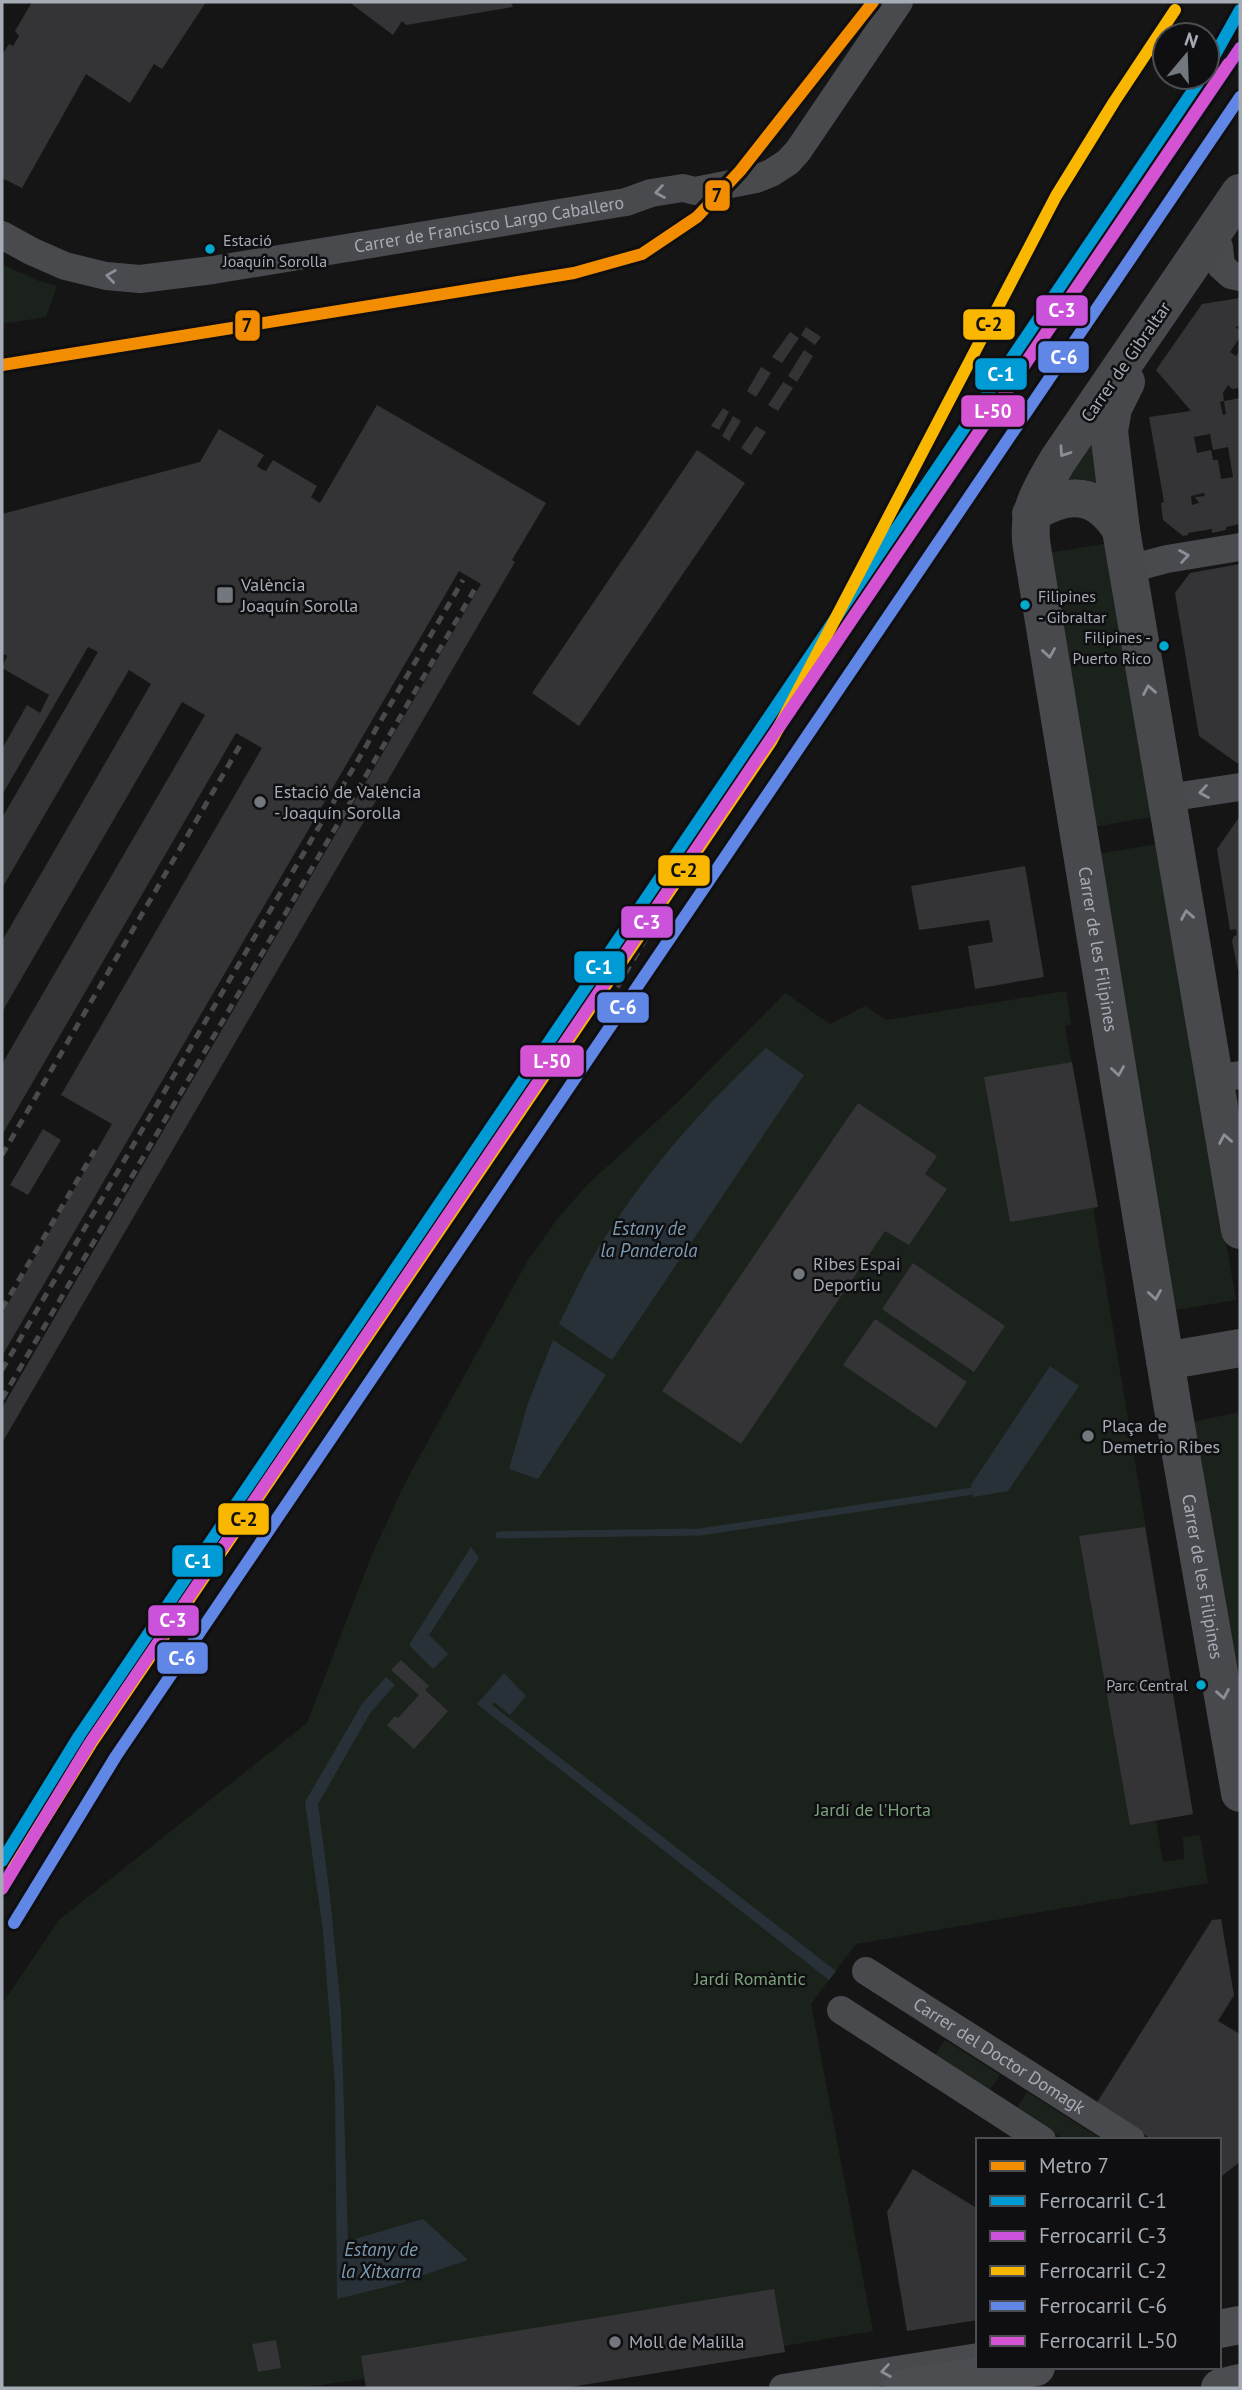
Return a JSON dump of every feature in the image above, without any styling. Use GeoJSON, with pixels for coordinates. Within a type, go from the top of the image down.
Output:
{"type":"FeatureCollection","features":[{"type":"Feature","properties":{"kind":"main road","name":"Carrer de Gibraltar"},"geometry":{"type":"LineString","coordinates":[[1031,526],[1039,492],[1058,460],[1240,194]]}},
{"type":"Feature","properties":{"kind":"main road","name":"Carrer de Gibraltar"},"geometry":{"type":"LineString","coordinates":[[1121,530],[1109,430],[1113,408],[1125,384],[1233,247]]}},
{"type":"Feature","properties":{"kind":"main road"},"geometry":{"type":"LineString","coordinates":[[1031,526],[1059,499],[1074,498],[1091,500],[1108,512],[1121,530],[1167,799],[1228,1077],[1240,1230]]}},
{"type":"Feature","properties":{"kind":"main road","name":"Carrer de les Filipines"},"geometry":{"type":"LineString","coordinates":[[1031,526],[1165,1361],[1240,1793]]}},
{"type":"Feature","properties":{"kind":"main road"},"geometry":{"type":"LineString","coordinates":[[1165,1361],[1240,1348]]}},
{"type":"Feature","properties":{"kind":"main road"},"geometry":{"type":"LineString","coordinates":[[1221,2329],[1240,2325]]}},
{"type":"Feature","properties":{"kind":"main road"},"geometry":{"type":"LineString","coordinates":[[919,2386],[1024,2369]]}},
{"type":"Feature","properties":{"kind":"main road"},"geometry":{"type":"LineString","coordinates":[[1220,2388],[1240,2384]]}},
{"type":"Feature","properties":{"kind":"street","name":"Carrer de Francisco Largo Caballero"},"geometry":{"type":"LineString","coordinates":[[2,234],[65,266],[106,276],[140,279],[213,270],[613,204],[651,193],[683,188],[695,191],[756,179],[788,162],[798,151],[899,2]]}},
{"type":"Feature","properties":{"kind":"street"},"geometry":{"type":"LineString","coordinates":[[1129,569],[1167,559],[1240,547]]}},
{"type":"Feature","properties":{"kind":"street"},"geometry":{"type":"LineString","coordinates":[[1167,799],[1240,786]]}},
{"type":"Feature","properties":{"kind":"street","name":"Carrer del Doctor Domagk"},"geometry":{"type":"LineString","coordinates":[[866,1971],[1128,2138]]}},
{"type":"Feature","properties":{"kind":"street"},"geometry":{"type":"LineString","coordinates":[[841,2010],[1039,2138]]}},
{"type":"Feature","properties":{"kind":"street"},"geometry":{"type":"LineString","coordinates":[[783,2388],[976,2357]]}},
{"type":"Feature","properties":{"kind":"green space"},"geometry":{"type":"Polygon","coordinates":[[[2,264],[36,280],[57,286],[46,317],[2,324],[2,264]]]}},
{"type":"Feature","properties":{"kind":"green space"},"geometry":{"type":"Polygon","coordinates":[[[1089,424],[1102,486],[1066,488],[1060,470],[1089,424]]]}},
{"type":"Feature","properties":{"kind":"green space"},"geometry":{"type":"Polygon","coordinates":[[[1110,543],[1152,817],[1093,827],[1047,553],[1110,543]]]}},
{"type":"Feature","properties":{"kind":"green space"},"geometry":{"type":"Polygon","coordinates":[[[1157,844],[1236,1300],[1176,1310],[1098,854],[1157,844]]]}},
{"type":"Feature","properties":{"kind":"green space","name":"Parc Central"},"geometry":{"type":"Polygon","coordinates":[[[1066,991],[1071,1024],[1065,1026],[1098,1207],[1094,1208],[1094,1213],[1193,1814],[1156,1821],[1163,1862],[1184,1859],[1183,1837],[1200,1835],[1208,1883],[856,1944],[811,2004],[873,2331],[784,2346],[785,2352],[564,2388],[366,2388],[364,2379],[298,2388],[2,2388],[2,2004],[59,1920],[307,1723],[371,1557],[404,1485],[528,1260],[558,1218],[588,1184],[680,1100],[785,993],[830,1024],[865,1006],[886,1020],[1066,991]]]}},
{"type":"Feature","properties":{"kind":"green space"},"geometry":{"type":"Polygon","coordinates":[[[1240,1412],[1240,1700],[1192,1422],[1240,1412]]]}},
{"type":"Feature","properties":{"kind":"green space"},"geometry":{"type":"Polygon","coordinates":[[[945,2040],[1000,2075],[989,2092],[934,2057],[945,2040]]]}},
{"type":"Feature","properties":{"kind":"green space"},"geometry":{"type":"Polygon","coordinates":[[[1027,2092],[1098,2137],[1062,2138],[1016,2109],[1027,2092]]]}},
{"type":"Feature","properties":{"kind":"water","name":"Estany de la Panderola"},"geometry":{"type":"Polygon","coordinates":[[[766,1048],[804,1075],[612,1360],[559,1324],[591,1261],[653,1170],[718,1095],[766,1048]]]}},
{"type":"Feature","properties":{"kind":"water"},"geometry":{"type":"Polygon","coordinates":[[[553,1340],[606,1375],[538,1479],[509,1469],[528,1403],[553,1340]]]}},
{"type":"Feature","properties":{"kind":"water"},"geometry":{"type":"Polygon","coordinates":[[[1050,1366],[1079,1386],[1008,1491],[973,1497],[971,1485],[1050,1366]]]}},
{"type":"Feature","properties":{"kind":"water"},"geometry":{"type":"Polygon","coordinates":[[[471,1547],[479,1558],[429,1635],[448,1654],[433,1669],[409,1645],[471,1547]]]}},
{"type":"Feature","properties":{"kind":"water"},"geometry":{"type":"Polygon","coordinates":[[[504,1673],[526,1696],[510,1715],[494,1702],[492,1705],[836,1971],[829,1980],[477,1704],[504,1673]]]}},
{"type":"Feature","properties":{"kind":"water","name":"Estany de la Xitxarra"},"geometry":{"type":"Polygon","coordinates":[[[386,1677],[395,1685],[370,1713],[318,1804],[341,2011],[348,2241],[423,2219],[468,2260],[394,2285],[337,2299],[335,2085],[323,1931],[305,1802],[362,1704],[386,1677]]]}},
{"type":"Feature","properties":{"kind":"building"},"geometry":{"type":"Polygon","coordinates":[[[32,2],[206,2],[162,69],[154,64],[130,103],[86,74],[22,188],[2,178],[2,55],[9,44],[13,46],[19,36],[15,31],[32,2]]]}},
{"type":"Feature","properties":{"kind":"building"},"geometry":{"type":"Polygon","coordinates":[[[349,2],[511,2],[513,7],[406,25],[402,21],[393,35],[349,2]]]}},
{"type":"Feature","properties":{"kind":"building"},"geometry":{"type":"Polygon","coordinates":[[[1240,298],[1240,326],[1235,327],[1240,330],[1240,337],[1230,352],[1236,356],[1240,350],[1240,394],[1238,388],[1232,389],[1228,385],[1223,393],[1224,401],[1240,398],[1240,524],[1212,533],[1212,529],[1183,536],[1163,520],[1161,503],[1164,502],[1149,417],[1191,411],[1156,370],[1202,304],[1240,298]],[[1224,401],[1220,402],[1223,415],[1226,414],[1224,401]],[[1210,434],[1194,437],[1197,453],[1211,450],[1213,460],[1218,460],[1221,479],[1233,477],[1228,447],[1213,450],[1210,434]],[[1204,493],[1191,496],[1192,505],[1199,503],[1195,497],[1205,496],[1204,493]]]}},
{"type":"Feature","properties":{"kind":"building"},"geometry":{"type":"Polygon","coordinates":[[[806,327],[821,337],[815,345],[801,335],[806,327]]]}},
{"type":"Feature","properties":{"kind":"building"},"geometry":{"type":"Polygon","coordinates":[[[790,332],[799,338],[782,363],[772,357],[790,332]]]}},
{"type":"Feature","properties":{"kind":"building"},"geometry":{"type":"Polygon","coordinates":[[[804,350],[813,356],[797,382],[788,376],[804,350]]]}},
{"type":"Feature","properties":{"kind":"building"},"geometry":{"type":"Polygon","coordinates":[[[761,367],[771,373],[756,397],[747,391],[761,367]]]}},
{"type":"Feature","properties":{"kind":"building"},"geometry":{"type":"Polygon","coordinates":[[[783,382],[793,388],[778,411],[768,405],[783,382]]]}},
{"type":"Feature","properties":{"kind":"building"},"geometry":{"type":"Polygon","coordinates":[[[377,405],[546,503],[512,560],[515,562],[2,1443],[2,1408],[481,584],[459,571],[2,1356],[2,1314],[112,1124],[61,1095],[262,748],[236,733],[2,1135],[2,1064],[205,715],[182,702],[2,1012],[2,941],[151,684],[129,670],[2,888],[2,818],[98,652],[88,647],[2,795],[2,749],[27,705],[40,713],[49,695],[2,668],[7,656],[2,653],[2,514],[200,462],[219,429],[264,455],[257,466],[261,469],[266,471],[273,460],[317,486],[311,497],[320,503],[377,405]]]}},
{"type":"Feature","properties":{"kind":"building"},"geometry":{"type":"Polygon","coordinates":[[[723,408],[729,412],[719,430],[711,426],[723,408]]]}},
{"type":"Feature","properties":{"kind":"building"},"geometry":{"type":"Polygon","coordinates":[[[733,416],[741,421],[729,441],[722,436],[733,416]]]}},
{"type":"Feature","properties":{"kind":"building"},"geometry":{"type":"Polygon","coordinates":[[[756,426],[766,432],[751,455],[741,448],[756,426]]]}},
{"type":"Feature","properties":{"kind":"building"},"geometry":{"type":"Polygon","coordinates":[[[697,450],[745,483],[579,726],[532,693],[697,450]]]}},
{"type":"Feature","properties":{"kind":"building"},"geometry":{"type":"Polygon","coordinates":[[[1240,564],[1240,762],[1237,763],[1199,736],[1175,593],[1190,573],[1240,564]]]}},
{"type":"Feature","properties":{"kind":"building"},"geometry":{"type":"Polygon","coordinates":[[[1240,816],[1240,973],[1232,941],[1237,935],[1236,929],[1230,930],[1217,849],[1240,816]]]}},
{"type":"Feature","properties":{"kind":"building"},"geometry":{"type":"Polygon","coordinates":[[[1025,866],[1044,977],[975,989],[968,946],[993,942],[989,920],[919,930],[911,886],[1025,866]]]}},
{"type":"Feature","properties":{"kind":"building"},"geometry":{"type":"Polygon","coordinates":[[[1072,1062],[1098,1207],[1010,1222],[984,1077],[1072,1062]]]}},
{"type":"Feature","properties":{"kind":"building","name":"Ribes Espai Deportiu"},"geometry":{"type":"Polygon","coordinates":[[[858,1103],[937,1156],[925,1174],[947,1189],[909,1245],[885,1231],[741,1444],[662,1391],[858,1103]]]}},
{"type":"Feature","properties":{"kind":"building"},"geometry":{"type":"Polygon","coordinates":[[[43,1129],[61,1140],[28,1195],[10,1185],[43,1129]]]}},
{"type":"Feature","properties":{"kind":"building"},"geometry":{"type":"Polygon","coordinates":[[[913,1263],[1005,1326],[974,1372],[882,1309],[913,1263]]]}},
{"type":"Feature","properties":{"kind":"building"},"geometry":{"type":"Polygon","coordinates":[[[875,1319],[967,1382],[936,1428],[843,1365],[875,1319]]]}},
{"type":"Feature","properties":{"kind":"building"},"geometry":{"type":"Polygon","coordinates":[[[1145,1527],[1193,1814],[1130,1825],[1079,1536],[1145,1527]]]}},
{"type":"Feature","properties":{"kind":"building"},"geometry":{"type":"Polygon","coordinates":[[[401,1660],[429,1686],[425,1690],[448,1711],[414,1749],[387,1725],[395,1716],[398,1718],[419,1695],[391,1670],[401,1660]]]}},
{"type":"Feature","properties":{"kind":"building"},"geometry":{"type":"Polygon","coordinates":[[[1221,1919],[1234,1995],[1218,2021],[1240,2034],[1240,2162],[1221,2176],[1221,2138],[1150,2138],[1096,2104],[1212,1920],[1221,1919]]]}},
{"type":"Feature","properties":{"kind":"building"},"geometry":{"type":"Polygon","coordinates":[[[913,2169],[976,2208],[976,2320],[907,2331],[887,2212],[913,2169]]]}},
{"type":"Feature","properties":{"kind":"building","name":"Moll de Malilla"},"geometry":{"type":"Polygon","coordinates":[[[774,2289],[785,2352],[564,2388],[366,2388],[361,2356],[774,2289]]]}},
{"type":"Feature","properties":{"kind":"building"},"geometry":{"type":"Polygon","coordinates":[[[276,2340],[281,2368],[258,2372],[252,2344],[276,2340]]]}},
{"type":"Feature","properties":{"kind":"waterway"},"geometry":{"type":"LineString","coordinates":[[499,1535],[700,1532],[973,1491]]}},
{"type":"Feature","properties":{"kind":"railway"},"geometry":{"type":"LineString","coordinates":[[2,1370],[463,580]]}},
{"type":"Feature","properties":{"kind":"railway"},"geometry":{"type":"LineString","coordinates":[[2,1399],[476,587]]}},
{"type":"Feature","properties":{"kind":"railway"},"geometry":{"type":"LineString","coordinates":[[609,1001],[704,840],[759,734]]}},
{"type":"Feature","properties":{"kind":"railway"},"geometry":{"type":"LineString","coordinates":[[2,1155],[242,742]]}},
{"type":"Feature","properties":{"kind":"railway"},"geometry":{"type":"LineString","coordinates":[[2,1309],[95,1150]]}},
{"type":"Feature","properties":{"kind":"metro line","name":"7"},"geometry":{"type":"LineString","coordinates":[[2,365],[574,273],[642,254],[697,217],[740,171],[873,2]]}},
{"type":"Feature","properties":{"kind":"rail line","name":"C-2"},"geometry":{"type":"LineString","coordinates":[[14,1868],[91,1744],[771,742],[1056,196],[1175,10]]}},
{"type":"Feature","properties":{"kind":"rail line","name":"C-1"},"geometry":{"type":"LineString","coordinates":[[1221,44],[1240,10]]}},
{"type":"Feature","properties":{"kind":"rail line","name":"C-3"},"geometry":{"type":"LineString","coordinates":[[2,1887],[90,1743],[1240,48]]}},
{"type":"Feature","properties":{"kind":"rail line","name":"L-50"},"geometry":{"type":"LineString","coordinates":[[2,1889],[92,1740],[1228,64]]}},
{"type":"Feature","properties":{"kind":"rail line","name":"C-1"},"geometry":{"type":"LineString","coordinates":[[2,1861],[79,1736],[1193,91]]}},
{"type":"Feature","properties":{"kind":"rail line","name":"C-6"},"geometry":{"type":"LineString","coordinates":[[14,1923],[116,1756],[1240,97]]}},
{"type":"Feature","properties":{"kind":"place","name":"Estació Joaquín Sorolla"},"geometry":{"type":"Point","coordinates":[210,249]}},
{"type":"Feature","properties":{"kind":"place","name":"València Joaquín Sorolla"},"geometry":{"type":"Point","coordinates":[225,595]}},
{"type":"Feature","properties":{"kind":"place","name":"Filipines - Gibraltar"},"geometry":{"type":"Point","coordinates":[1025,605]}},
{"type":"Feature","properties":{"kind":"place","name":"Filipines - Puerto Rico"},"geometry":{"type":"Point","coordinates":[1164,646]}},
{"type":"Feature","properties":{"kind":"place","name":"Estació de València - Joaquín Sorolla"},"geometry":{"type":"Point","coordinates":[260,802]}},
{"type":"Feature","properties":{"kind":"place","name":"Ribes Espai Deportiu"},"geometry":{"type":"Point","coordinates":[799,1274]}},
{"type":"Feature","properties":{"kind":"place","name":"Plaça de Demetrio Ribes"},"geometry":{"type":"Point","coordinates":[1088,1436]}},
{"type":"Feature","properties":{"kind":"place","name":"Parc Central"},"geometry":{"type":"Point","coordinates":[1201,1685]}},
{"type":"Feature","properties":{"kind":"place","name":"Moll de Malilla"},"geometry":{"type":"Point","coordinates":[615,2342]}},
{"type":"Feature","properties":{"kind":"park label","name":"Jardí de l'Horta"},"geometry":{"type":"Point","coordinates":[873,1810]}},
{"type":"Feature","properties":{"kind":"park label","name":"Jardí Romàntic"},"geometry":{"type":"Point","coordinates":[750,1979]}}]}
